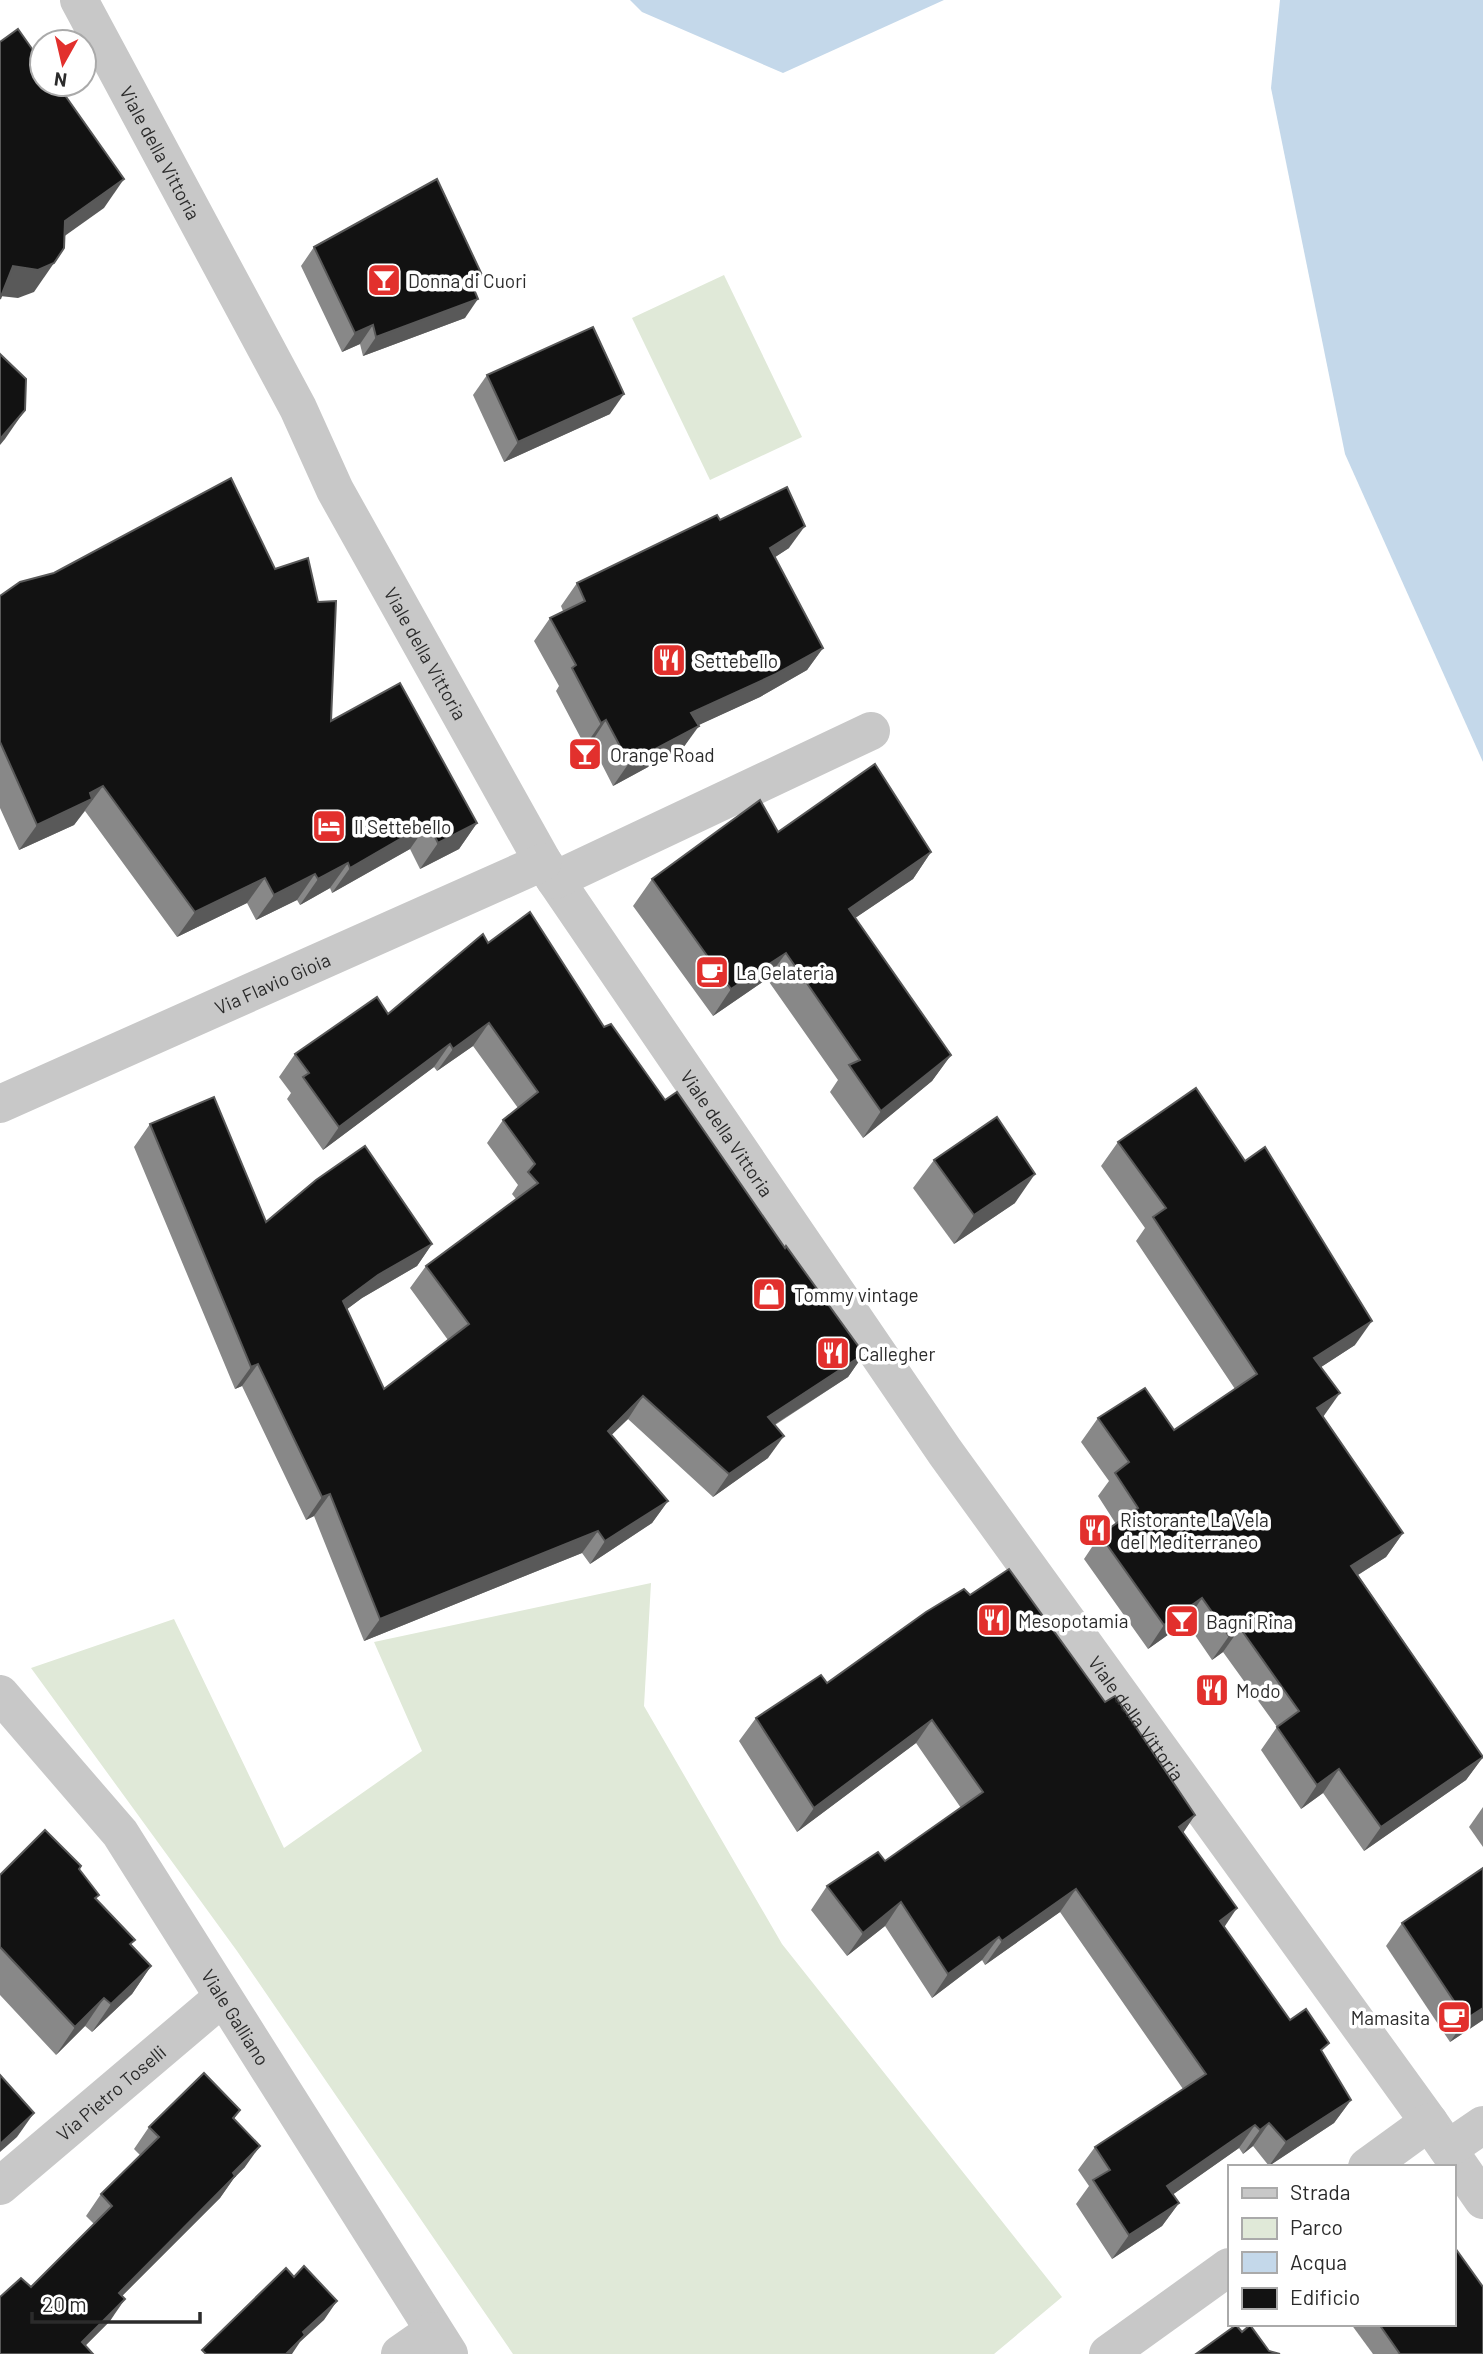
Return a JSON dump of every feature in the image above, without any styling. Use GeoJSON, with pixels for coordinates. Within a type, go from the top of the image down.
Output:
{"type":"FeatureCollection","features":[{"type":"Feature","properties":{"kind":"street","name":"Viale della Vittoria"},"geometry":{"type":"LineString","coordinates":[[79,0],[298,408],[335,490],[549,871],[945,1452],[1483,2200]]}},
{"type":"Feature","properties":{"kind":"street","name":"Via Flavio Gioia"},"geometry":{"type":"LineString","coordinates":[[0,1104],[871,732]]}},
{"type":"Feature","properties":{"kind":"street","name":"Viale Galliano"},"geometry":{"type":"LineString","coordinates":[[0,1694],[120,1833],[441,2343]]}},
{"type":"Feature","properties":{"kind":"street","name":"Via Pietro Toselli"},"geometry":{"type":"LineString","coordinates":[[0,2186],[223,1997]]}},
{"type":"Feature","properties":{"kind":"street"},"geometry":{"type":"LineString","coordinates":[[1372,2165],[1438,2136],[1483,2125]]}},
{"type":"Feature","properties":{"kind":"street"},"geometry":{"type":"LineString","coordinates":[[1108,2354],[1228,2268]]}},
{"type":"Feature","properties":{"kind":"street"},"geometry":{"type":"LineString","coordinates":[[400,2354],[441,2343]]}},
{"type":"Feature","properties":{"kind":"green space"},"geometry":{"type":"Polygon","coordinates":[[[724,275],[802,437],[710,480],[632,318],[724,275]]]}},
{"type":"Feature","properties":{"kind":"green space"},"geometry":{"type":"Polygon","coordinates":[[[651,1583],[644,1706],[782,1944],[1062,2297],[994,2354],[513,2354],[237,1951],[31,1668],[174,1619],[284,1848],[422,1751],[374,1642],[651,1583]]]}},
{"type":"Feature","properties":{"kind":"water"},"geometry":{"type":"Polygon","coordinates":[[[630,0],[944,0],[783,73],[642,12],[630,0]]]}},
{"type":"Feature","properties":{"kind":"water"},"geometry":{"type":"Polygon","coordinates":[[[1280,0],[1483,0],[1483,762],[1345,454],[1271,88],[1280,0]]]}},
{"type":"Feature","properties":{"kind":"building"},"geometry":{"type":"Polygon","coordinates":[[[18,29],[28,43],[28,98],[67,98],[124,179],[65,221],[64,248],[54,263],[38,270],[13,266],[0,299],[0,42],[18,29]]]}},
{"type":"Feature","properties":{"kind":"building","name":"Donna di Cuori"},"geometry":{"type":"Polygon","coordinates":[[[437,179],[482,275],[470,280],[478,299],[376,337],[373,325],[355,333],[314,247],[437,179]]]}},
{"type":"Feature","properties":{"kind":"building"},"geometry":{"type":"Polygon","coordinates":[[[593,327],[624,394],[518,442],[487,375],[593,327]]]}},
{"type":"Feature","properties":{"kind":"building"},"geometry":{"type":"Polygon","coordinates":[[[0,354],[26,379],[25,410],[0,439],[0,354]]]}},
{"type":"Feature","properties":{"kind":"building"},"geometry":{"type":"Polygon","coordinates":[[[231,478],[275,569],[308,558],[318,602],[336,601],[331,721],[400,683],[477,823],[438,843],[428,823],[350,868],[348,863],[318,879],[315,874],[274,895],[265,878],[195,912],[103,786],[90,793],[92,799],[37,825],[0,742],[0,596],[20,582],[54,573],[231,478]]]}},
{"type":"Feature","properties":{"kind":"building"},"geometry":{"type":"Polygon","coordinates":[[[787,487],[805,526],[770,548],[823,648],[776,674],[691,713],[699,726],[629,763],[606,720],[601,723],[572,668],[576,665],[550,618],[585,601],[577,583],[717,515],[720,520],[787,487]]]}},
{"type":"Feature","properties":{"kind":"building"},"geometry":{"type":"Polygon","coordinates":[[[875,764],[931,852],[849,909],[951,1055],[881,1111],[849,1065],[860,1060],[786,953],[731,989],[652,879],[760,800],[778,832],[875,764]]]}},
{"type":"Feature","properties":{"kind":"building"},"geometry":{"type":"Polygon","coordinates":[[[530,912],[604,1027],[611,1024],[665,1100],[677,1092],[785,1248],[786,1246],[864,1354],[768,1417],[784,1436],[729,1474],[643,1396],[608,1431],[668,1501],[605,1541],[598,1531],[380,1619],[330,1494],[322,1497],[258,1364],[251,1367],[150,1124],[214,1097],[266,1222],[316,1180],[365,1146],[432,1244],[378,1275],[343,1301],[384,1389],[469,1324],[426,1266],[538,1183],[528,1172],[535,1164],[503,1120],[538,1092],[489,1023],[453,1049],[450,1044],[339,1127],[303,1077],[309,1073],[295,1054],[377,997],[388,1014],[483,934],[488,943],[530,912]]]}},
{"type":"Feature","properties":{"kind":"building"},"geometry":{"type":"Polygon","coordinates":[[[1196,1088],[1245,1161],[1265,1147],[1372,1321],[1314,1358],[1340,1393],[1317,1408],[1403,1533],[1351,1566],[1483,1757],[1381,1827],[1339,1769],[1317,1785],[1277,1727],[1299,1711],[1240,1628],[1229,1636],[1202,1598],[1164,1625],[1100,1535],[1138,1508],[1115,1473],[1129,1462],[1098,1418],[1145,1388],[1174,1430],[1257,1374],[1153,1217],[1166,1208],[1118,1142],[1196,1088]]]}},
{"type":"Feature","properties":{"kind":"building"},"geometry":{"type":"Polygon","coordinates":[[[997,1117],[1035,1174],[974,1215],[934,1160],[997,1117]]]}},
{"type":"Feature","properties":{"kind":"building"},"geometry":{"type":"Polygon","coordinates":[[[1009,1569],[1105,1702],[1115,1696],[1195,1815],[1179,1827],[1237,1908],[1220,1921],[1290,2020],[1306,2009],[1329,2043],[1321,2050],[1351,2100],[1286,2142],[1269,2123],[1260,2130],[1255,2125],[1167,2186],[1179,2203],[1129,2235],[1093,2180],[1110,2170],[1095,2147],[1206,2074],[1076,1889],[1002,1941],[999,1937],[948,1974],[901,1902],[863,1933],[827,1886],[878,1852],[885,1861],[983,1792],[932,1720],[814,1808],[756,1718],[821,1675],[827,1683],[926,1612],[964,1589],[970,1595],[1009,1569]]]}},
{"type":"Feature","properties":{"kind":"building"},"geometry":{"type":"Polygon","coordinates":[[[45,1830],[81,1866],[79,1869],[99,1895],[95,1898],[135,1940],[130,1944],[151,1966],[111,2004],[104,1998],[75,2027],[0,1947],[0,1875],[45,1830]]]}},
{"type":"Feature","properties":{"kind":"building"},"geometry":{"type":"Polygon","coordinates":[[[1483,1868],[1483,2008],[1466,2019],[1402,1923],[1483,1868]]]}},
{"type":"Feature","properties":{"kind":"building"},"geometry":{"type":"Polygon","coordinates":[[[204,2073],[240,2110],[233,2118],[260,2146],[233,2173],[235,2176],[119,2293],[125,2299],[82,2342],[93,2354],[0,2354],[0,2297],[21,2278],[31,2287],[112,2206],[101,2194],[159,2137],[149,2127],[204,2073]]]}},
{"type":"Feature","properties":{"kind":"building"},"geometry":{"type":"Polygon","coordinates":[[[0,2075],[34,2113],[0,2144],[0,2075]]]}},
{"type":"Feature","properties":{"kind":"building"},"geometry":{"type":"Polygon","coordinates":[[[1455,2248],[1483,2287],[1483,2354],[1400,2354],[1380,2326],[1455,2326],[1455,2248]]]}},
{"type":"Feature","properties":{"kind":"building"},"geometry":{"type":"Polygon","coordinates":[[[304,2266],[337,2301],[303,2332],[305,2335],[286,2354],[206,2354],[202,2350],[286,2268],[294,2277],[304,2266]]]}},
{"type":"Feature","properties":{"kind":"building"},"geometry":{"type":"Polygon","coordinates":[[[1235,2326],[1242,2332],[1251,2326],[1269,2351],[1280,2354],[1196,2354],[1235,2326]]]}},
{"type":"Feature","properties":{"kind":"place","name":"Donna di Cuori"},"geometry":{"type":"Point","coordinates":[384,280]}},
{"type":"Feature","properties":{"kind":"place","name":"Settebello"},"geometry":{"type":"Point","coordinates":[669,660]}},
{"type":"Feature","properties":{"kind":"place","name":"Orange Road"},"geometry":{"type":"Point","coordinates":[585,754]}},
{"type":"Feature","properties":{"kind":"place","name":"Il Settebello"},"geometry":{"type":"Point","coordinates":[329,826]}},
{"type":"Feature","properties":{"kind":"place","name":"La Gelateria"},"geometry":{"type":"Point","coordinates":[712,972]}},
{"type":"Feature","properties":{"kind":"place","name":"Tommy vintage"},"geometry":{"type":"Point","coordinates":[769,1294]}},
{"type":"Feature","properties":{"kind":"place","name":"Callegher"},"geometry":{"type":"Point","coordinates":[833,1353]}},
{"type":"Feature","properties":{"kind":"place","name":"Ristorante La Vela del Mediterraneo"},"geometry":{"type":"Point","coordinates":[1095,1530]}},
{"type":"Feature","properties":{"kind":"place","name":"Mesopotamia"},"geometry":{"type":"Point","coordinates":[994,1620]}},
{"type":"Feature","properties":{"kind":"place","name":"Bagni Rina"},"geometry":{"type":"Point","coordinates":[1182,1621]}},
{"type":"Feature","properties":{"kind":"place","name":"Modo"},"geometry":{"type":"Point","coordinates":[1212,1690]}},
{"type":"Feature","properties":{"kind":"place","name":"Mamasita"},"geometry":{"type":"Point","coordinates":[1454,2017]}}]}
